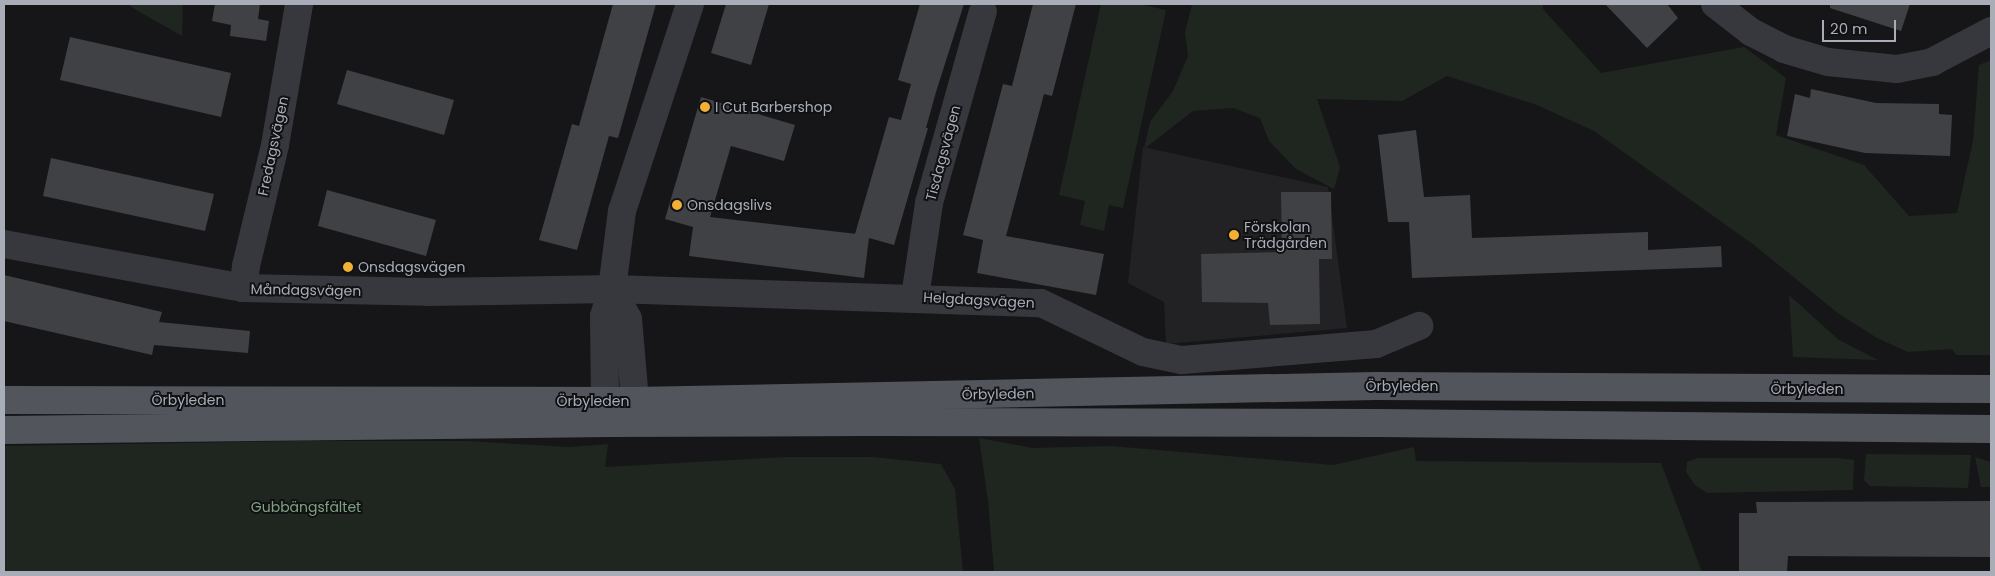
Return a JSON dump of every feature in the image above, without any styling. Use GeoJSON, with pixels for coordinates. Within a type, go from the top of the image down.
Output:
{"type":"FeatureCollection","features":[{"type":"Feature","properties":{"kind":"main road","name":"Örbyleden"},"geometry":{"type":"LineString","coordinates":[[4,400],[635,401],[1376,386],[1991,389]]}},
{"type":"Feature","properties":{"kind":"main road","name":"Örbyleden"},"geometry":{"type":"LineString","coordinates":[[4,430],[825,422],[1378,423],[1991,429]]}},
{"type":"Feature","properties":{"kind":"street","name":"Fredagsvägen"},"geometry":{"type":"LineString","coordinates":[[242,288],[275,145],[299,4]]}},
{"type":"Feature","properties":{"kind":"street"},"geometry":{"type":"LineString","coordinates":[[605,401],[604,316],[612,288],[622,211],[690,4]]}},
{"type":"Feature","properties":{"kind":"street"},"geometry":{"type":"LineString","coordinates":[[1715,4],[1751,32],[1784,50],[1838,63],[1897,69],[1932,62],[1991,31]]}},
{"type":"Feature","properties":{"kind":"street","name":"Tisdagsvägen"},"geometry":{"type":"LineString","coordinates":[[915,297],[929,203],[983,11]]}},
{"type":"Feature","properties":{"kind":"street","name":"Måndagsvägen"},"geometry":{"type":"LineString","coordinates":[[4,244],[242,288],[428,292],[612,288]]}},
{"type":"Feature","properties":{"kind":"street"},"geometry":{"type":"LineString","coordinates":[[612,288],[628,319],[635,401]]}},
{"type":"Feature","properties":{"kind":"street","name":"Helgdagsvägen"},"geometry":{"type":"LineString","coordinates":[[612,288],[915,297],[1041,303],[1143,352],[1182,360],[1376,344],[1419,326]]}},
{"type":"Feature","properties":{"kind":"shaded area","name":"Förskolan Trädgården"},"geometry":{"type":"Polygon","coordinates":[[[1143,147],[1328,187],[1347,328],[1166,344],[1164,302],[1128,283],[1143,147]]]}},
{"type":"Feature","properties":{"kind":"green space"},"geometry":{"type":"Polygon","coordinates":[[[128,4],[183,4],[182,36],[136,10],[128,4]]]}},
{"type":"Feature","properties":{"kind":"green space"},"geometry":{"type":"Polygon","coordinates":[[[1101,4],[1139,4],[1166,10],[1123,208],[1109,205],[1104,231],[1080,225],[1085,201],[1059,195],[1101,4]]]}},
{"type":"Feature","properties":{"kind":"green space"},"geometry":{"type":"Polygon","coordinates":[[[1192,4],[1543,4],[1543,9],[1601,73],[1744,47],[1786,78],[1776,135],[1864,165],[1909,216],[1957,213],[1973,141],[1979,65],[1991,60],[1991,355],[1956,355],[1952,349],[1908,352],[1877,338],[1839,314],[1754,245],[1594,131],[1537,105],[1447,76],[1402,101],[1317,99],[1340,167],[1334,189],[1296,169],[1269,141],[1260,118],[1233,108],[1193,111],[1144,149],[1150,122],[1173,91],[1188,56],[1185,33],[1192,4]]]}},
{"type":"Feature","properties":{"kind":"green space"},"geometry":{"type":"Polygon","coordinates":[[[1789,295],[1839,340],[1878,360],[1793,357],[1789,295]]]}},
{"type":"Feature","properties":{"kind":"green space"},"geometry":{"type":"Polygon","coordinates":[[[979,438],[1033,448],[1111,446],[1333,465],[1414,447],[1416,461],[1661,463],[1702,572],[994,572],[988,501],[979,438]]]}},
{"type":"Feature","properties":{"kind":"green space","name":"Gubbängsfältet"},"geometry":{"type":"Polygon","coordinates":[[[298,441],[468,441],[569,447],[608,444],[605,467],[786,457],[872,457],[941,464],[955,489],[963,572],[4,572],[4,446],[298,441]]]}},
{"type":"Feature","properties":{"kind":"green space"},"geometry":{"type":"Polygon","coordinates":[[[1866,454],[1971,455],[1968,488],[1870,486],[1864,480],[1866,454]]]}},
{"type":"Feature","properties":{"kind":"green space"},"geometry":{"type":"Polygon","coordinates":[[[1975,457],[1991,462],[1991,487],[1981,487],[1975,457]]]}},
{"type":"Feature","properties":{"kind":"green space"},"geometry":{"type":"Polygon","coordinates":[[[1698,458],[1837,458],[1854,460],[1853,490],[1707,493],[1695,485],[1686,472],[1687,462],[1698,458]]]}},
{"type":"Feature","properties":{"kind":"building"},"geometry":{"type":"Polygon","coordinates":[[[215,4],[260,4],[258,19],[269,21],[266,41],[230,36],[231,25],[212,21],[215,4]]]}},
{"type":"Feature","properties":{"kind":"building"},"geometry":{"type":"Polygon","coordinates":[[[613,4],[656,4],[618,138],[609,136],[577,250],[539,240],[572,124],[579,126],[613,4]]]}},
{"type":"Feature","properties":{"kind":"building"},"geometry":{"type":"Polygon","coordinates":[[[726,4],[769,4],[751,65],[711,53],[726,4]]]}},
{"type":"Feature","properties":{"kind":"building"},"geometry":{"type":"Polygon","coordinates":[[[920,4],[964,4],[936,92],[926,128],[928,128],[894,245],[869,238],[864,278],[689,256],[693,227],[665,219],[701,97],[795,125],[784,161],[731,146],[710,217],[855,234],[889,117],[901,120],[911,84],[898,80],[920,4]]]}},
{"type":"Feature","properties":{"kind":"building"},"geometry":{"type":"Polygon","coordinates":[[[1033,4],[1076,4],[1052,96],[1044,94],[1006,236],[1104,254],[1096,295],[977,273],[983,240],[963,235],[1003,84],[1012,86],[1033,4]]]}},
{"type":"Feature","properties":{"kind":"building"},"geometry":{"type":"Polygon","coordinates":[[[1605,4],[1667,4],[1678,18],[1647,48],[1605,4]]]}},
{"type":"Feature","properties":{"kind":"building"},"geometry":{"type":"Polygon","coordinates":[[[1830,4],[1910,4],[1901,31],[1830,8],[1830,4]]]}},
{"type":"Feature","properties":{"kind":"building"},"geometry":{"type":"Polygon","coordinates":[[[70,37],[231,73],[221,117],[60,80],[70,37]]]}},
{"type":"Feature","properties":{"kind":"building"},"geometry":{"type":"Polygon","coordinates":[[[347,70],[454,100],[444,135],[337,104],[347,70]]]}},
{"type":"Feature","properties":{"kind":"building"},"geometry":{"type":"Polygon","coordinates":[[[1811,89],[1876,103],[1939,104],[1939,114],[1952,115],[1950,156],[1865,153],[1787,136],[1795,94],[1810,98],[1811,89]]]}},
{"type":"Feature","properties":{"kind":"building"},"geometry":{"type":"Polygon","coordinates":[[[1416,130],[1424,197],[1470,195],[1472,238],[1648,232],[1648,250],[1721,246],[1722,267],[1412,278],[1409,222],[1388,222],[1378,135],[1416,130]]]}},
{"type":"Feature","properties":{"kind":"building"},"geometry":{"type":"Polygon","coordinates":[[[51,158],[214,194],[205,231],[43,196],[51,158]]]}},
{"type":"Feature","properties":{"kind":"building"},"geometry":{"type":"Polygon","coordinates":[[[327,190],[436,220],[426,256],[318,226],[327,190]]]}},
{"type":"Feature","properties":{"kind":"building"},"geometry":{"type":"Polygon","coordinates":[[[1281,192],[1331,192],[1332,259],[1319,259],[1320,324],[1270,325],[1268,303],[1202,302],[1201,254],[1282,252],[1281,192]]]}},
{"type":"Feature","properties":{"kind":"building"},"geometry":{"type":"Polygon","coordinates":[[[4,275],[162,312],[159,322],[250,331],[248,353],[154,345],[152,355],[4,321],[4,275]]]}},
{"type":"Feature","properties":{"kind":"building"},"geometry":{"type":"Polygon","coordinates":[[[1991,501],[1991,557],[1788,556],[1787,572],[1739,571],[1739,513],[1757,513],[1756,502],[1991,501]]]}},
{"type":"Feature","properties":{"kind":"place","name":"I Cut Barbershop"},"geometry":{"type":"Point","coordinates":[705,107]}},
{"type":"Feature","properties":{"kind":"place","name":"Onsdagslivs"},"geometry":{"type":"Point","coordinates":[677,205]}},
{"type":"Feature","properties":{"kind":"place","name":"Förskolan Trädgården"},"geometry":{"type":"Point","coordinates":[1234,235]}},
{"type":"Feature","properties":{"kind":"place","name":"Onsdagsvägen"},"geometry":{"type":"Point","coordinates":[348,267]}}]}
